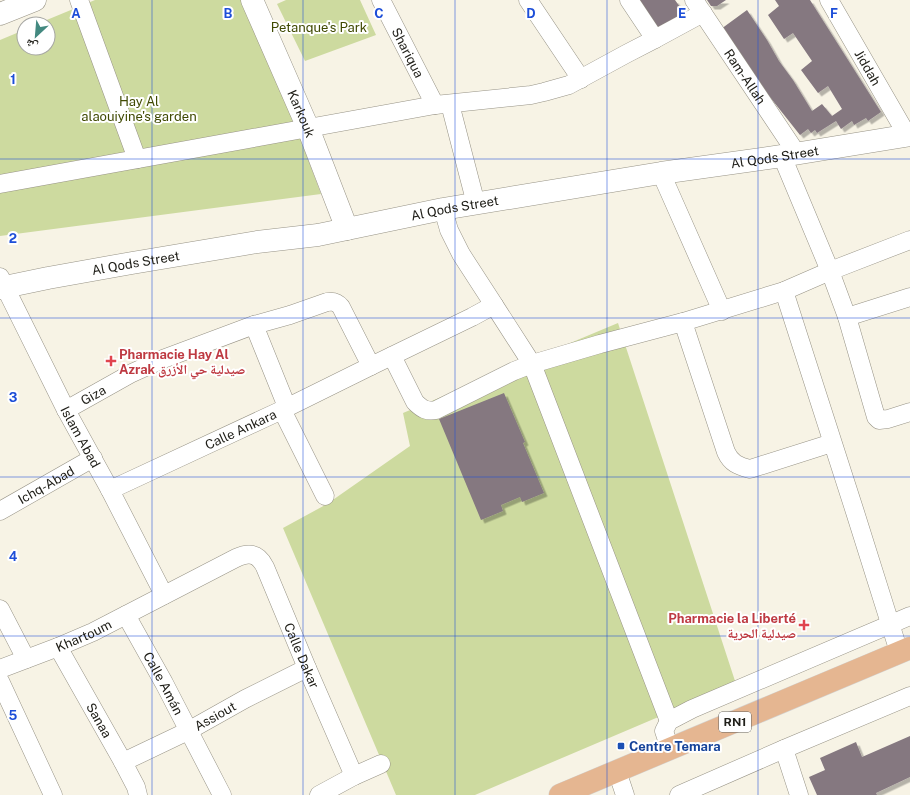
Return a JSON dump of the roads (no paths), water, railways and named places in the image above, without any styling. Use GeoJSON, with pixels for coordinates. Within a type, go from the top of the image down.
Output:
{"type":"FeatureCollection","features":[{"type":"Feature","properties":{"kind":"main road","name":"RN1"},"geometry":{"type":"LineString","coordinates":[[560,795],[904,650]]}},
{"type":"Feature","properties":{"kind":"street"},"geometry":{"type":"LineString","coordinates":[[0,14],[35,0]]}},
{"type":"Feature","properties":{"kind":"street"},"geometry":{"type":"LineString","coordinates":[[79,0],[138,159]]}},
{"type":"Feature","properties":{"kind":"street","name":"Karkouk"},"geometry":{"type":"LineString","coordinates":[[252,0],[308,128],[347,229]]}},
{"type":"Feature","properties":{"kind":"street","name":"Shariqua"},"geometry":{"type":"LineString","coordinates":[[381,0],[442,104],[476,204]]}},
{"type":"Feature","properties":{"kind":"street"},"geometry":{"type":"LineString","coordinates":[[528,0],[581,79]]}},
{"type":"Feature","properties":{"kind":"street"},"geometry":{"type":"LineString","coordinates":[[629,0],[655,39]]}},
{"type":"Feature","properties":{"kind":"street","name":"Jiddah"},"geometry":{"type":"LineString","coordinates":[[829,0],[908,135]]}},
{"type":"Feature","properties":{"kind":"street"},"geometry":{"type":"LineString","coordinates":[[0,184],[442,104],[531,95],[544,92],[569,85],[655,39],[698,7]]}},
{"type":"Feature","properties":{"kind":"street","name":"Ram-Allah"},"geometry":{"type":"LineString","coordinates":[[698,7],[789,155],[847,317],[876,417],[879,420],[888,419],[910,412]]}},
{"type":"Feature","properties":{"kind":"street","name":"Al Qods Street"},"geometry":{"type":"LineString","coordinates":[[1,284],[257,242],[318,235],[443,209],[661,173],[789,155],[908,135]]}},
{"type":"Feature","properties":{"kind":"street"},"geometry":{"type":"LineString","coordinates":[[661,173],[722,310]]}},
{"type":"Feature","properties":{"kind":"street"},"geometry":{"type":"LineString","coordinates":[[443,209],[449,230],[461,254],[532,364],[669,721]]}},
{"type":"Feature","properties":{"kind":"street"},"geometry":{"type":"LineString","coordinates":[[392,356],[419,407],[430,411],[436,410],[514,371],[532,364],[683,322],[784,291],[830,271],[910,240]]}},
{"type":"Feature","properties":{"kind":"street","name":"Islam Abad"},"geometry":{"type":"LineString","coordinates":[[1,284],[164,595]]}},
{"type":"Feature","properties":{"kind":"street"},"geometry":{"type":"LineString","coordinates":[[784,291],[890,625],[904,650]]}},
{"type":"Feature","properties":{"kind":"street"},"geometry":{"type":"LineString","coordinates":[[847,317],[910,297]]}},
{"type":"Feature","properties":{"kind":"street","name":"Giza"},"geometry":{"type":"LineString","coordinates":[[66,410],[132,373],[163,359],[254,325],[333,301],[338,303],[341,307],[371,366]]}},
{"type":"Feature","properties":{"kind":"street","name":"Calle Ankara"},"geometry":{"type":"LineString","coordinates":[[110,490],[285,409],[494,305]]}},
{"type":"Feature","properties":{"kind":"street"},"geometry":{"type":"LineString","coordinates":[[683,322],[726,452],[734,463],[750,469],[832,443]]}},
{"type":"Feature","properties":{"kind":"street"},"geometry":{"type":"LineString","coordinates":[[254,325],[285,409],[325,496]]}},
{"type":"Feature","properties":{"kind":"street","name":"Ichq-Abad"},"geometry":{"type":"LineString","coordinates":[[0,511],[93,458]]}},
{"type":"Feature","properties":{"kind":"street","name":"Calle Dakar"},"geometry":{"type":"LineString","coordinates":[[236,558],[248,554],[253,555],[262,561],[354,776]]}},
{"type":"Feature","properties":{"kind":"street","name":"Khartoum"},"geometry":{"type":"LineString","coordinates":[[0,669],[93,632],[236,558]]}},
{"type":"Feature","properties":{"kind":"street"},"geometry":{"type":"LineString","coordinates":[[0,609],[26,659]]}},
{"type":"Feature","properties":{"kind":"street","name":"Calle Amán"},"geometry":{"type":"LineString","coordinates":[[126,615],[164,683],[222,795]]}},
{"type":"Feature","properties":{"kind":"street"},"geometry":{"type":"LineString","coordinates":[[670,749],[664,732],[669,721],[692,709],[910,616]]}},
{"type":"Feature","properties":{"kind":"street","name":"Sanaa"},"geometry":{"type":"LineString","coordinates":[[58,647],[123,762],[136,787],[138,795]]}},
{"type":"Feature","properties":{"kind":"street","name":"Assiout"},"geometry":{"type":"LineString","coordinates":[[123,762],[188,731],[245,699],[307,668]]}},
{"type":"Feature","properties":{"kind":"street"},"geometry":{"type":"LineString","coordinates":[[0,681],[53,795]]}},
{"type":"Feature","properties":{"kind":"street"},"geometry":{"type":"LineString","coordinates":[[679,795],[910,696]]}},
{"type":"Feature","properties":{"kind":"street"},"geometry":{"type":"LineString","coordinates":[[784,749],[799,795]]}},
{"type":"Feature","properties":{"kind":"street"},"geometry":{"type":"LineString","coordinates":[[319,795],[354,776],[382,764]]}},
{"type":"Feature","properties":{"kind":"street"},"geometry":{"type":"LineString","coordinates":[[617,771],[625,795]]}},
{"type":"Feature","properties":{"kind":"place","name":"Pharmacie Hay Al Azrak صيدلية حي الأزرق"},"geometry":{"type":"Point","coordinates":[111,361]}},
{"type":"Feature","properties":{"kind":"place","name":"Pharmacie la Liberté صيدلية الحرية"},"geometry":{"type":"Point","coordinates":[804,625]}},
{"type":"Feature","properties":{"kind":"place","name":"Centre Temara"},"geometry":{"type":"Point","coordinates":[621,746]}},
{"type":"Feature","properties":{"kind":"park label","name":"Petanque's Park"},"geometry":{"type":"Point","coordinates":[319,27]}},
{"type":"Feature","properties":{"kind":"park label","name":"Hay Al alaouiyine's garden"},"geometry":{"type":"Point","coordinates":[139,108]}}]}
